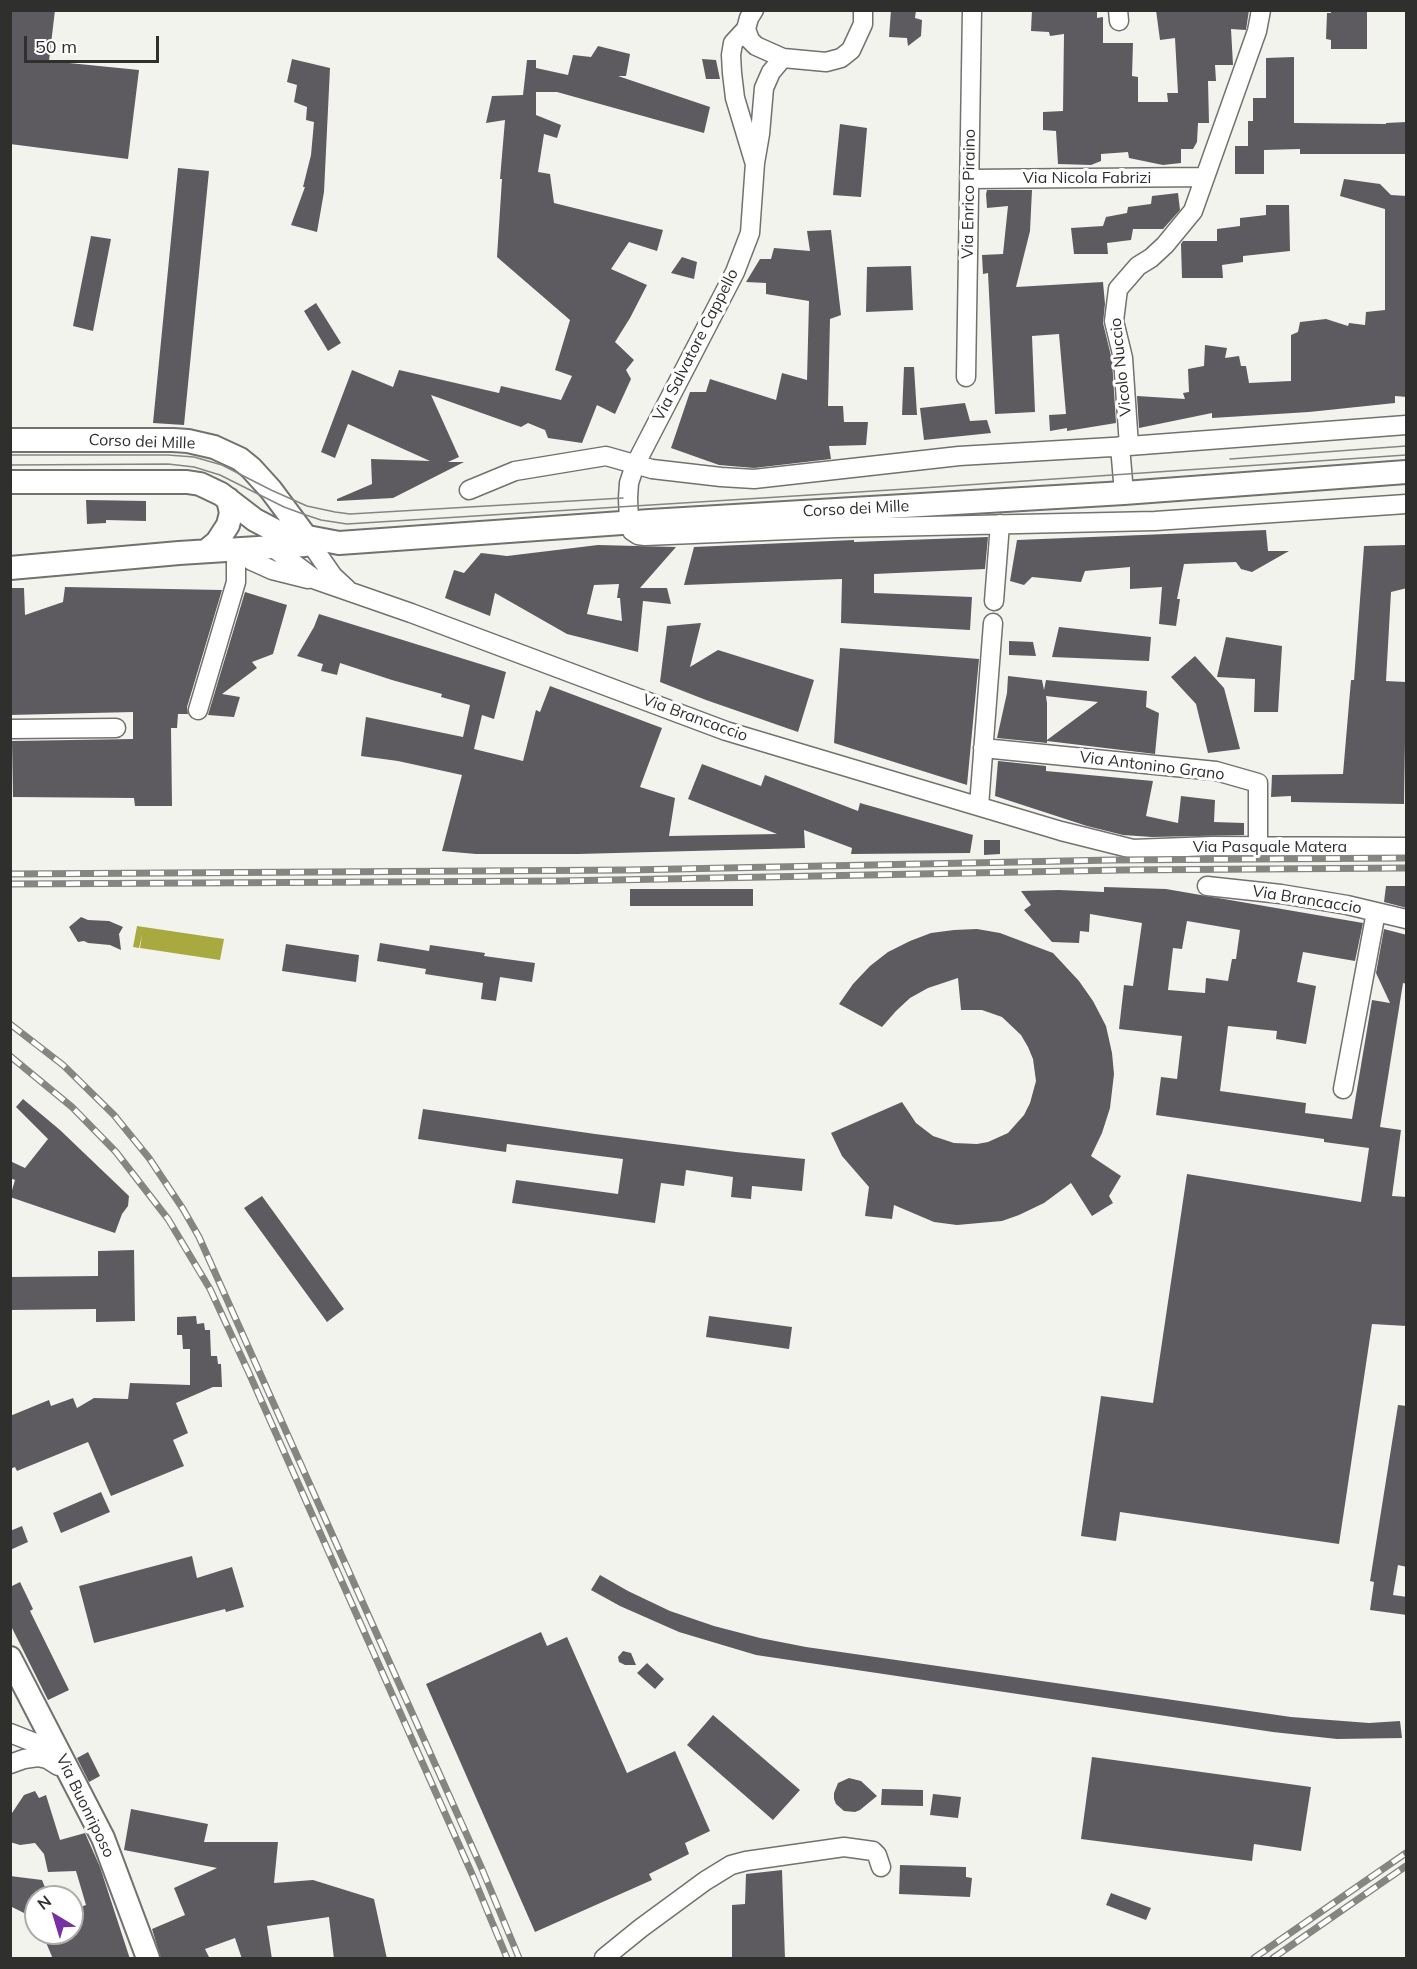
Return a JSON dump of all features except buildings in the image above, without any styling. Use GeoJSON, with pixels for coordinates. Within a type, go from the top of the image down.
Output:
{"type":"FeatureCollection","features":[{"type":"Feature","properties":{"kind":"street","name":"Via Salvatore Cappello"},"geometry":{"type":"LineString","coordinates":[[754,10],[746,29],[733,43],[731,55],[735,98],[755,163]]}},
{"type":"Feature","properties":{"kind":"street"},"geometry":{"type":"LineString","coordinates":[[746,29],[750,40],[756,46],[783,58],[826,62],[841,58],[851,50],[863,24],[863,10]]}},
{"type":"Feature","properties":{"kind":"street","name":"Via Enrico Piraino"},"geometry":{"type":"LineString","coordinates":[[966,377],[972,10]]}},
{"type":"Feature","properties":{"kind":"street","name":"Vicolo Nuccio"},"geometry":{"type":"LineString","coordinates":[[1124,493],[1123,357],[1114,321],[1118,289],[1138,266],[1165,245],[1193,211],[1257,31],[1261,10]]}},
{"type":"Feature","properties":{"kind":"street","name":"Via Salvatore Cappello"},"geometry":{"type":"LineString","coordinates":[[629,523],[629,490],[635,465],[735,272],[750,233],[764,88],[771,72],[783,58]]}},
{"type":"Feature","properties":{"kind":"street","name":"Via Nicola Fabrizi"},"geometry":{"type":"LineString","coordinates":[[969,179],[1205,177]]}},
{"type":"Feature","properties":{"kind":"street"},"geometry":{"type":"LineString","coordinates":[[469,490],[515,471],[606,456],[635,465],[692,474],[754,479],[959,456],[1407,425]]}},
{"type":"Feature","properties":{"kind":"street","name":"Corso dei Mille"},"geometry":{"type":"LineString","coordinates":[[10,440],[173,440],[214,447],[240,459],[251,468],[271,490],[308,541],[339,543],[1124,493],[1407,471]]}},
{"type":"Feature","properties":{"kind":"street"},"geometry":{"type":"LineString","coordinates":[[10,482],[176,481],[200,484],[228,499],[264,525],[308,541],[333,576],[351,592]]}},
{"type":"Feature","properties":{"kind":"street"},"geometry":{"type":"LineString","coordinates":[[206,551],[217,542],[228,525],[231,513],[228,499]]}},
{"type":"Feature","properties":{"kind":"street"},"geometry":{"type":"LineString","coordinates":[[629,523],[632,531],[645,536],[1155,521],[1407,504]]}},
{"type":"Feature","properties":{"kind":"street"},"geometry":{"type":"LineString","coordinates":[[994,601],[1000,524]]}},
{"type":"Feature","properties":{"kind":"street"},"geometry":{"type":"LineString","coordinates":[[10,568],[272,547],[308,541]]}},
{"type":"Feature","properties":{"kind":"street","name":"Via Brancaccio"},"geometry":{"type":"LineString","coordinates":[[272,547],[316,580],[726,731],[1061,831],[1133,849]]}},
{"type":"Feature","properties":{"kind":"street"},"geometry":{"type":"LineString","coordinates":[[236,549],[252,561],[272,570],[316,580]]}},
{"type":"Feature","properties":{"kind":"street"},"geometry":{"type":"LineString","coordinates":[[198,710],[236,582],[236,549]]}},
{"type":"Feature","properties":{"kind":"street"},"geometry":{"type":"LineString","coordinates":[[978,806],[993,623]]}},
{"type":"Feature","properties":{"kind":"street"},"geometry":{"type":"LineString","coordinates":[[10,729],[116,728]]}},
{"type":"Feature","properties":{"kind":"street","name":"Via Antonino Grano"},"geometry":{"type":"LineString","coordinates":[[983,748],[1216,771],[1258,783],[1258,846]]}},
{"type":"Feature","properties":{"kind":"street","name":"Via Pasquale Matera"},"geometry":{"type":"LineString","coordinates":[[1133,849],[1258,846],[1407,847]]}},
{"type":"Feature","properties":{"kind":"street","name":"Via Brancaccio"},"geometry":{"type":"LineString","coordinates":[[1207,886],[1281,894],[1347,905],[1407,920]]}},
{"type":"Feature","properties":{"kind":"street"},"geometry":{"type":"LineString","coordinates":[[1343,1089],[1376,912]]}},
{"type":"Feature","properties":{"kind":"street","name":"Via Buonriposo"},"geometry":{"type":"LineString","coordinates":[[11,1662],[103,1838],[148,1959]]}},
{"type":"Feature","properties":{"kind":"street"},"geometry":{"type":"LineString","coordinates":[[10,1733],[38,1744],[53,1754],[70,1773]]}},
{"type":"Feature","properties":{"kind":"street"},"geometry":{"type":"LineString","coordinates":[[10,1764],[38,1757],[47,1759],[70,1773]]}},
{"type":"Feature","properties":{"kind":"street"},"geometry":{"type":"LineString","coordinates":[[604,1959],[641,1928],[731,1865],[844,1847],[873,1851],[881,1867]]}},
{"type":"Feature","properties":{"kind":"shaded area"},"geometry":{"type":"Polygon","coordinates":[[[137,926],[224,939],[220,960],[140,948],[142,935],[139,948],[133,947],[137,926]]]}},
{"type":"Feature","properties":{"kind":"tram line"},"geometry":{"type":"LineString","coordinates":[[1230,459],[1406,446]]}},
{"type":"Feature","properties":{"kind":"tram line"},"geometry":{"type":"LineString","coordinates":[[10,455],[194,457],[222,465],[307,506],[350,514],[623,498]]}},
{"type":"Feature","properties":{"kind":"tram line"},"geometry":{"type":"LineString","coordinates":[[10,465],[168,464],[194,467],[220,475],[284,507],[321,520],[347,524],[1406,455]]}},
{"type":"Feature","properties":{"kind":"railway"},"geometry":{"type":"LineString","coordinates":[[10,874],[629,870],[1113,860],[1406,858]]}},
{"type":"Feature","properties":{"kind":"railway"},"geometry":{"type":"LineString","coordinates":[[10,884],[561,881],[1123,870],[1406,868]]}},
{"type":"Feature","properties":{"kind":"railway"},"geometry":{"type":"LineString","coordinates":[[10,1024],[63,1065],[114,1115],[149,1158],[199,1237],[482,1869],[519,1958]]}},
{"type":"Feature","properties":{"kind":"railway"},"geometry":{"type":"LineString","coordinates":[[10,1056],[72,1107],[116,1152],[168,1219],[210,1289],[472,1874],[507,1958]]}},
{"type":"Feature","properties":{"kind":"railway"},"geometry":{"type":"LineString","coordinates":[[1254,1958],[1406,1853]]}},
{"type":"Feature","properties":{"kind":"railway"},"geometry":{"type":"LineString","coordinates":[[1273,1958],[1406,1866]]}}]}
